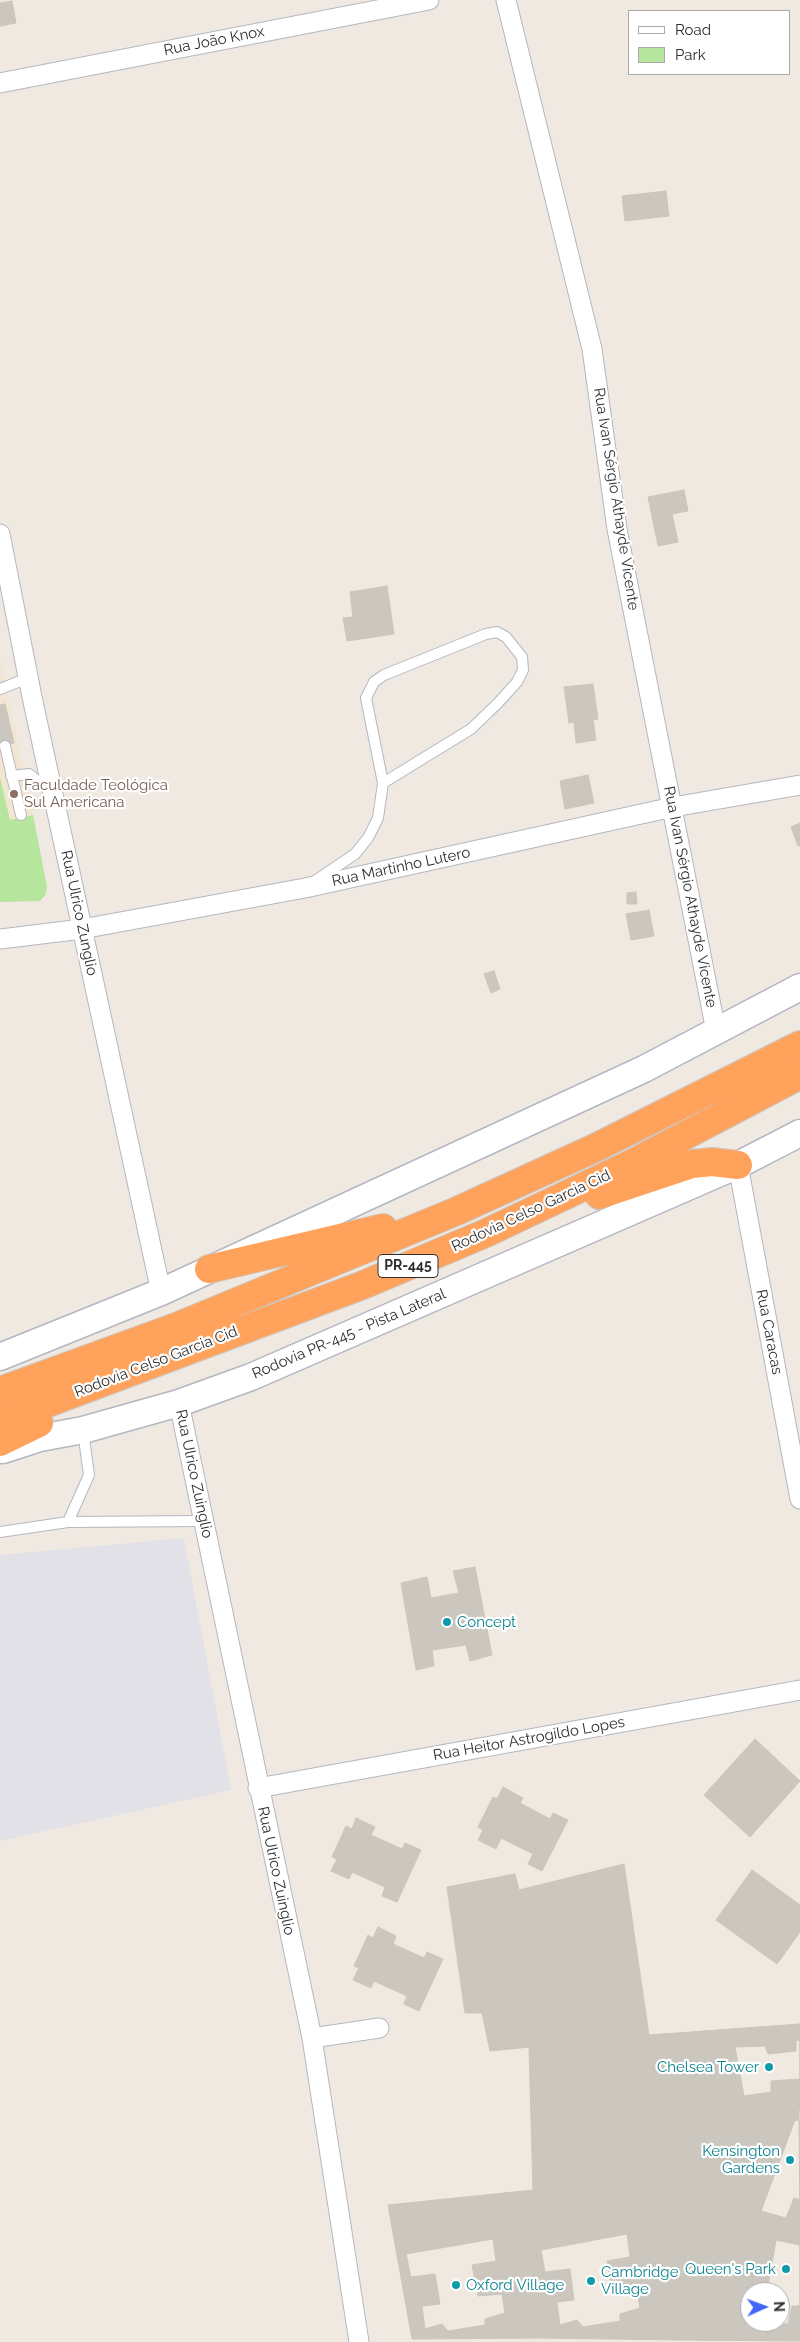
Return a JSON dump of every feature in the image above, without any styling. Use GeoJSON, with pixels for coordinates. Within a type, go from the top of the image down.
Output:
{"type":"FeatureCollection","features":[{"type":"Feature","properties":{"kind":"highway","name":"Rodovia Celso Garcia Cid"},"geometry":{"type":"LineString","coordinates":[[0,1391],[176,1327],[457,1211],[596,1146],[800,1045]]}},
{"type":"Feature","properties":{"kind":"highway","name":"Rodovia Celso Garcia Cid"},"geometry":{"type":"LineString","coordinates":[[0,1421],[363,1285],[486,1233],[631,1164],[800,1075]]}},
{"type":"Feature","properties":{"kind":"highway"},"geometry":{"type":"LineString","coordinates":[[486,1233],[692,1164],[712,1162],[738,1165]]}},
{"type":"Feature","properties":{"kind":"highway"},"geometry":{"type":"LineString","coordinates":[[209,1269],[457,1211]]}},
{"type":"Feature","properties":{"kind":"highway"},"geometry":{"type":"LineString","coordinates":[[0,1442],[168,1358]]}},
{"type":"Feature","properties":{"kind":"street","name":"Rua João Knox"},"geometry":{"type":"LineString","coordinates":[[0,83],[429,0]]}},
{"type":"Feature","properties":{"kind":"street","name":"Rua Ivan Sérgio Athayde Vicente"},"geometry":{"type":"LineString","coordinates":[[506,0],[592,349],[617,529],[716,1031]]}},
{"type":"Feature","properties":{"kind":"street","name":"Rua Ulrico Zunglio"},"geometry":{"type":"LineString","coordinates":[[0,534],[4,567],[161,1292]]}},
{"type":"Feature","properties":{"kind":"street","name":"Rua Martinho Lutero"},"geometry":{"type":"LineString","coordinates":[[0,939],[82,929],[304,888],[673,807],[800,785]]}},
{"type":"Feature","properties":{"kind":"street"},"geometry":{"type":"LineString","coordinates":[[0,1356],[161,1292],[644,1069],[800,987]]}},
{"type":"Feature","properties":{"kind":"street"},"geometry":{"type":"LineString","coordinates":[[738,1165],[800,1133]]}},
{"type":"Feature","properties":{"kind":"street","name":"Rodovia PR-445 - Pista Lateral"},"geometry":{"type":"LineString","coordinates":[[0,1451],[40,1438],[83,1430],[179,1402],[250,1377],[738,1165]]}},
{"type":"Feature","properties":{"kind":"street","name":"Rua Caracas"},"geometry":{"type":"LineString","coordinates":[[738,1165],[800,1499]]}},
{"type":"Feature","properties":{"kind":"street","name":"Rua Ulrico Zuinglio"},"geometry":{"type":"LineString","coordinates":[[179,1402],[258,1788],[312,2038],[359,2342]]}},
{"type":"Feature","properties":{"kind":"street","name":"Rua Heitor Astrogildo Lopes"},"geometry":{"type":"LineString","coordinates":[[258,1788],[800,1690]]}},
{"type":"Feature","properties":{"kind":"street"},"geometry":{"type":"LineString","coordinates":[[312,2038],[379,2028]]}},
{"type":"Feature","properties":{"kind":"lane"},"geometry":{"type":"LineString","coordinates":[[304,888],[355,854],[368,838],[378,818],[383,783],[366,698],[374,682],[384,675],[486,634],[497,632],[506,637],[522,657],[523,670],[517,682],[471,729],[383,783]]}},
{"type":"Feature","properties":{"kind":"lane"},"geometry":{"type":"LineString","coordinates":[[0,689],[28,678]]}},
{"type":"Feature","properties":{"kind":"lane"},"geometry":{"type":"LineString","coordinates":[[5,746],[21,815]]}},
{"type":"Feature","properties":{"kind":"lane"},"geometry":{"type":"LineString","coordinates":[[11,776],[24,774],[34,776],[53,793]]}},
{"type":"Feature","properties":{"kind":"lane"},"geometry":{"type":"LineString","coordinates":[[68,1522],[89,1475],[83,1430]]}},
{"type":"Feature","properties":{"kind":"lane"},"geometry":{"type":"LineString","coordinates":[[0,1532],[68,1522],[204,1521]]}},
{"type":"Feature","properties":{"kind":"shaded area","name":"Faculdade Teológica Sul Americana"},"geometry":{"type":"Polygon","coordinates":[[[0,658],[46,880],[46,894],[40,901],[0,902],[0,658]]]}},
{"type":"Feature","properties":{"kind":"shaded area"},"geometry":{"type":"Polygon","coordinates":[[[184,1538],[231,1790],[0,1841],[0,1555],[184,1538]]]}},
{"type":"Feature","properties":{"kind":"green space"},"geometry":{"type":"Polygon","coordinates":[[[0,777],[10,820],[33,815],[47,887],[46,894],[40,901],[0,902],[0,777]]]}},
{"type":"Feature","properties":{"kind":"building"},"geometry":{"type":"Polygon","coordinates":[[[12,1],[16,23],[0,26],[0,3],[12,1]]]}},
{"type":"Feature","properties":{"kind":"building"},"geometry":{"type":"Polygon","coordinates":[[[666,191],[669,216],[625,221],[622,196],[666,191]]]}},
{"type":"Feature","properties":{"kind":"building"},"geometry":{"type":"Polygon","coordinates":[[[684,490],[688,511],[672,514],[678,542],[658,546],[648,497],[684,490]]]}},
{"type":"Feature","properties":{"kind":"building"},"geometry":{"type":"Polygon","coordinates":[[[387,586],[394,634],[347,641],[343,618],[353,617],[350,592],[387,586]]]}},
{"type":"Feature","properties":{"kind":"building"},"geometry":{"type":"Polygon","coordinates":[[[593,684],[598,719],[593,720],[596,740],[576,743],[574,722],[569,723],[564,687],[593,684]]]}},
{"type":"Feature","properties":{"kind":"building"},"geometry":{"type":"Polygon","coordinates":[[[5,704],[14,743],[0,747],[0,705],[5,704]]]}},
{"type":"Feature","properties":{"kind":"building"},"geometry":{"type":"Polygon","coordinates":[[[588,775],[594,803],[565,809],[560,781],[588,775]]]}},
{"type":"Feature","properties":{"kind":"building"},"geometry":{"type":"Polygon","coordinates":[[[800,823],[800,845],[798,846],[791,827],[800,823]]]}},
{"type":"Feature","properties":{"kind":"building"},"geometry":{"type":"Polygon","coordinates":[[[636,892],[637,904],[627,904],[627,893],[636,892]]]}},
{"type":"Feature","properties":{"kind":"building"},"geometry":{"type":"Polygon","coordinates":[[[649,910],[654,936],[631,940],[626,914],[649,910]]]}},
{"type":"Feature","properties":{"kind":"building"},"geometry":{"type":"Polygon","coordinates":[[[494,971],[500,989],[491,993],[484,974],[494,971]]]}},
{"type":"Feature","properties":{"kind":"building","name":"Concept"},"geometry":{"type":"Polygon","coordinates":[[[475,1567],[492,1655],[470,1661],[466,1645],[432,1650],[434,1666],[416,1670],[401,1583],[427,1577],[431,1598],[459,1593],[453,1571],[475,1567]]]}},
{"type":"Feature","properties":{"kind":"building"},"geometry":{"type":"Polygon","coordinates":[[[755,1739],[800,1781],[750,1837],[704,1795],[755,1739]]]}},
{"type":"Feature","properties":{"kind":"building"},"geometry":{"type":"Polygon","coordinates":[[[503,1787],[523,1798],[520,1803],[550,1819],[553,1813],[568,1820],[542,1871],[528,1864],[533,1854],[501,1838],[496,1849],[478,1840],[483,1830],[478,1827],[493,1797],[497,1799],[503,1787]]]}},
{"type":"Feature","properties":{"kind":"building"},"geometry":{"type":"Polygon","coordinates":[[[356,1818],[375,1827],[371,1835],[402,1849],[405,1843],[421,1850],[397,1902],[382,1896],[385,1887],[352,1872],[349,1879],[331,1871],[337,1859],[332,1857],[346,1826],[352,1829],[356,1818]]]}},
{"type":"Feature","properties":{"kind":"building"},"geometry":{"type":"Polygon","coordinates":[[[624,1864],[649,2035],[490,2051],[482,2013],[465,2013],[447,1887],[515,1874],[519,1890],[624,1864]]]}},
{"type":"Feature","properties":{"kind":"building"},"geometry":{"type":"Polygon","coordinates":[[[752,1870],[800,1905],[800,1932],[777,1964],[716,1920],[752,1870]]]}},
{"type":"Feature","properties":{"kind":"building"},"geometry":{"type":"Polygon","coordinates":[[[378,1927],[396,1936],[393,1944],[424,1958],[427,1952],[443,1959],[419,2011],[404,2004],[407,1996],[374,1981],[371,1988],[353,1980],[359,1968],[354,1966],[368,1935],[373,1938],[378,1927]]]}},
{"type":"Feature","properties":{"kind":"building"},"geometry":{"type":"Polygon","coordinates":[[[800,2024],[800,2110],[659,2128],[649,2035],[800,2024]]]}},
{"type":"Feature","properties":{"kind":"building"},"geometry":{"type":"Polygon","coordinates":[[[649,2035],[680,2340],[412,2339],[388,2205],[533,2190],[529,2047],[649,2035]]]}},
{"type":"Feature","properties":{"kind":"building","name":"Chelsea Tower"},"geometry":{"type":"Polygon","coordinates":[[[800,2040],[800,2079],[771,2081],[771,2092],[744,2096],[735,2047],[765,2046],[768,2054],[796,2051],[796,2041],[800,2040]]]}},
{"type":"Feature","properties":{"kind":"building"},"geometry":{"type":"Polygon","coordinates":[[[799,2110],[800,2230],[667,2208],[659,2128],[799,2110]]]}},
{"type":"Feature","properties":{"kind":"building","name":"Kensington Gardens"},"geometry":{"type":"Polygon","coordinates":[[[795,2120],[800,2121],[800,2200],[794,2198],[786,2218],[761,2211],[795,2120]]]}},
{"type":"Feature","properties":{"kind":"building"},"geometry":{"type":"Polygon","coordinates":[[[667,2208],[800,2230],[800,2341],[680,2340],[667,2208]]]}},
{"type":"Feature","properties":{"kind":"building","name":"Cambridge Village"},"geometry":{"type":"Polygon","coordinates":[[[627,2234],[630,2257],[607,2261],[612,2292],[637,2290],[640,2308],[620,2314],[620,2321],[583,2327],[577,2320],[560,2325],[557,2302],[574,2300],[570,2269],[545,2272],[541,2250],[627,2234]]]}},
{"type":"Feature","properties":{"kind":"building","name":"Oxford Village"},"geometry":{"type":"Polygon","coordinates":[[[493,2239],[496,2261],[472,2265],[478,2296],[502,2294],[505,2313],[485,2319],[485,2325],[448,2331],[442,2324],[425,2329],[422,2306],[440,2304],[435,2274],[411,2277],[406,2254],[493,2239]]]}},
{"type":"Feature","properties":{"kind":"building","name":"Queen's Park"},"geometry":{"type":"Polygon","coordinates":[[[776,2240],[800,2245],[800,2306],[792,2306],[790,2315],[790,2282],[769,2282],[776,2240]]]}},
{"type":"Feature","properties":{"kind":"place","name":"Faculdade Teológica Sul Americana"},"geometry":{"type":"Point","coordinates":[14,794]}},
{"type":"Feature","properties":{"kind":"place","name":"Concept"},"geometry":{"type":"Point","coordinates":[447,1622]}},
{"type":"Feature","properties":{"kind":"place","name":"Chelsea Tower"},"geometry":{"type":"Point","coordinates":[769,2067]}},
{"type":"Feature","properties":{"kind":"place","name":"Kensington Gardens"},"geometry":{"type":"Point","coordinates":[790,2160]}},
{"type":"Feature","properties":{"kind":"place","name":"Queen's Park"},"geometry":{"type":"Point","coordinates":[786,2269]}},
{"type":"Feature","properties":{"kind":"place","name":"Cambridge Village"},"geometry":{"type":"Point","coordinates":[591,2281]}},
{"type":"Feature","properties":{"kind":"place","name":"Oxford Village"},"geometry":{"type":"Point","coordinates":[456,2285]}}]}
